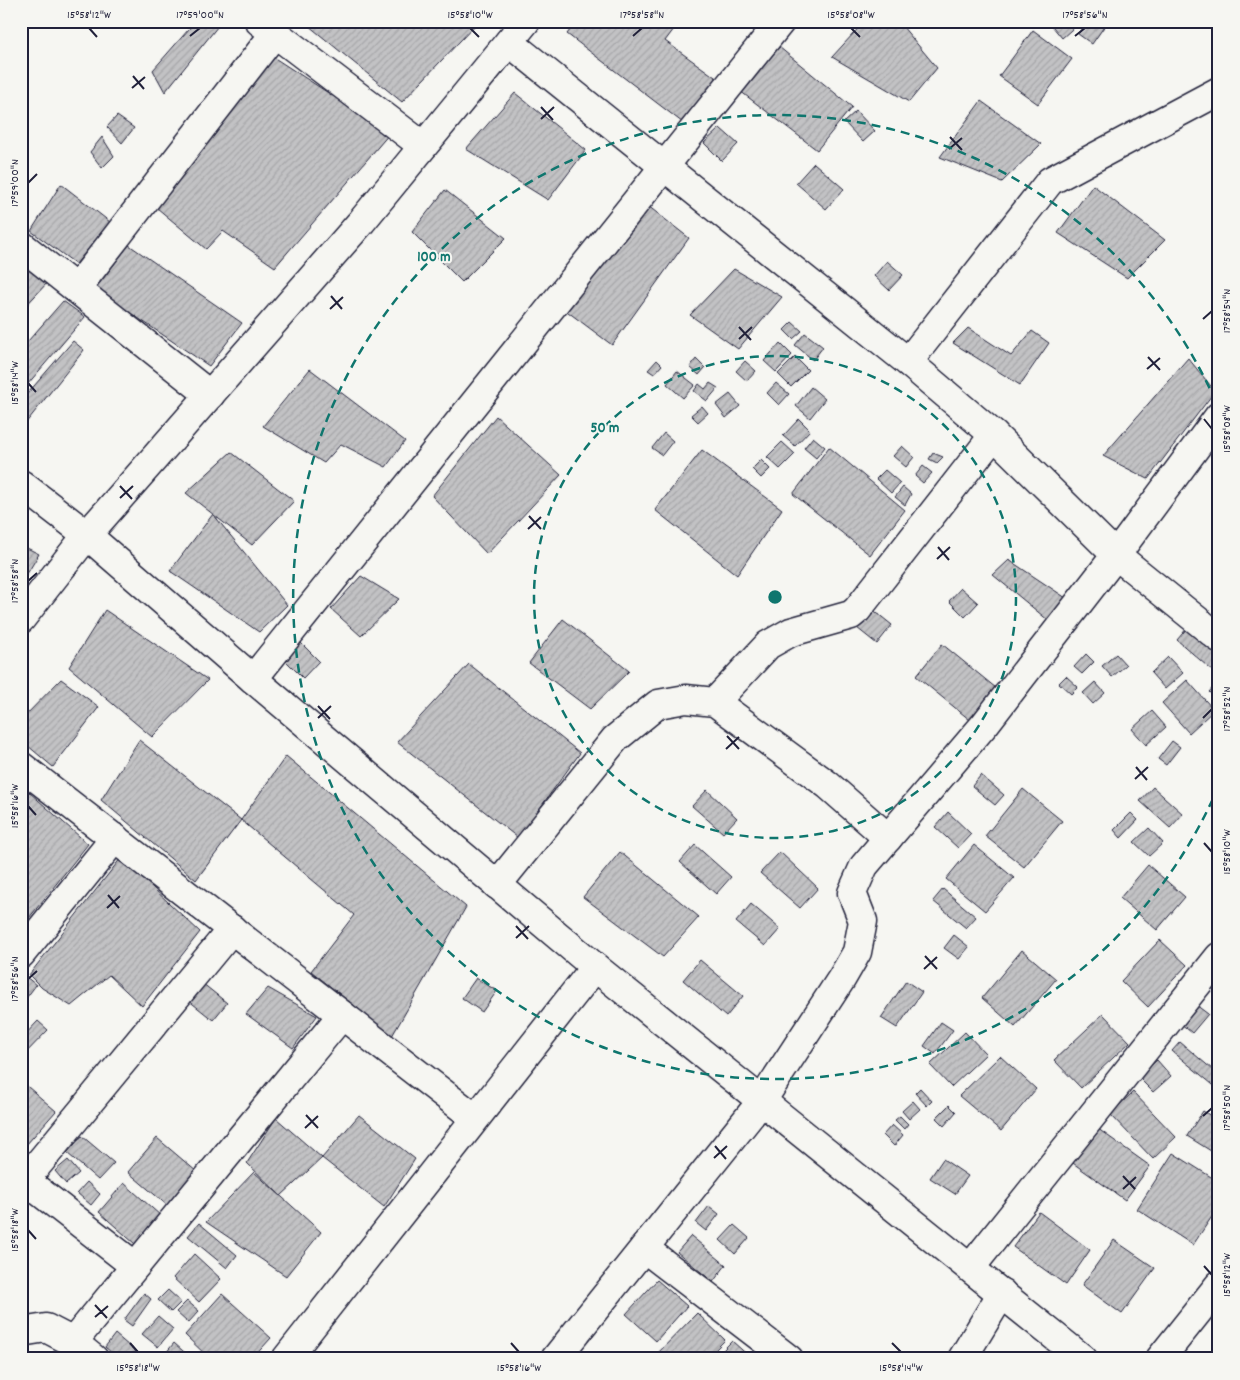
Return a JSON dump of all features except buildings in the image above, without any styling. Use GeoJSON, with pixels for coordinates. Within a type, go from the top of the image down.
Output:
{"type":"FeatureCollection","features":[{"type":"Feature","properties":{"kind":"street"},"geometry":{"type":"LineString","coordinates":[[252,679],[781,21]]}},
{"type":"Feature","properties":{"kind":"street"},"geometry":{"type":"LineString","coordinates":[[76,289],[267,27],[423,146]]}},
{"type":"Feature","properties":{"kind":"street"},"geometry":{"type":"LineString","coordinates":[[21,619],[87,535],[355,228],[518,31],[663,166],[908,362],[994,435],[1116,555],[1219,638]]}},
{"type":"Feature","properties":{"kind":"street"},"geometry":{"type":"LineString","coordinates":[[908,362],[1050,180],[1219,91]]}},
{"type":"Feature","properties":{"kind":"street"},"geometry":{"type":"LineString","coordinates":[[21,245],[210,395]]}},
{"type":"Feature","properties":{"kind":"street"},"geometry":{"type":"LineString","coordinates":[[557,1358],[761,1102],[857,952],[863,921],[852,893],[864,866],[986,724],[1116,555],[1219,416]]}},
{"type":"Feature","properties":{"kind":"street"},"geometry":{"type":"LineString","coordinates":[[715,702],[768,646],[791,632],[850,615],[857,610],[994,435]]}},
{"type":"Feature","properties":{"kind":"street"},"geometry":{"type":"LineString","coordinates":[[21,484],[87,535],[252,679],[595,967],[761,1102],[971,1267],[1083,1359]]}},
{"type":"Feature","properties":{"kind":"street"},"geometry":{"type":"LineString","coordinates":[[497,885],[614,739],[658,704],[686,699],[715,702],[828,786],[888,838]]}},
{"type":"Feature","properties":{"kind":"street"},"geometry":{"type":"LineString","coordinates":[[21,766],[476,1118]]}},
{"type":"Feature","properties":{"kind":"street"},"geometry":{"type":"LineString","coordinates":[[21,954],[115,838]]}},
{"type":"Feature","properties":{"kind":"street"},"geometry":{"type":"LineString","coordinates":[[135,1266],[23,1178],[232,929]]}},
{"type":"Feature","properties":{"kind":"street"},"geometry":{"type":"LineString","coordinates":[[971,1267],[1219,957]]}},
{"type":"Feature","properties":{"kind":"street"},"geometry":{"type":"LineString","coordinates":[[286,1359],[595,967]]}},
{"type":"Feature","properties":{"kind":"street"},"geometry":{"type":"LineString","coordinates":[[74,1342],[342,1015]]}},
{"type":"Feature","properties":{"kind":"street"},"geometry":{"type":"LineString","coordinates":[[644,1248],[789,1359]]}},
{"type":"Feature","properties":{"kind":"street"},"geometry":{"type":"LineString","coordinates":[[1160,1359],[1219,1285]]}},
{"type":"Feature","properties":{"kind":"street"},"geometry":{"type":"LineString","coordinates":[[962,1359],[1002,1293]]}},
{"type":"Feature","properties":{"kind":"street"},"geometry":{"type":"LineString","coordinates":[[21,1332],[46,1328],[74,1342],[94,1359]]}}]}
